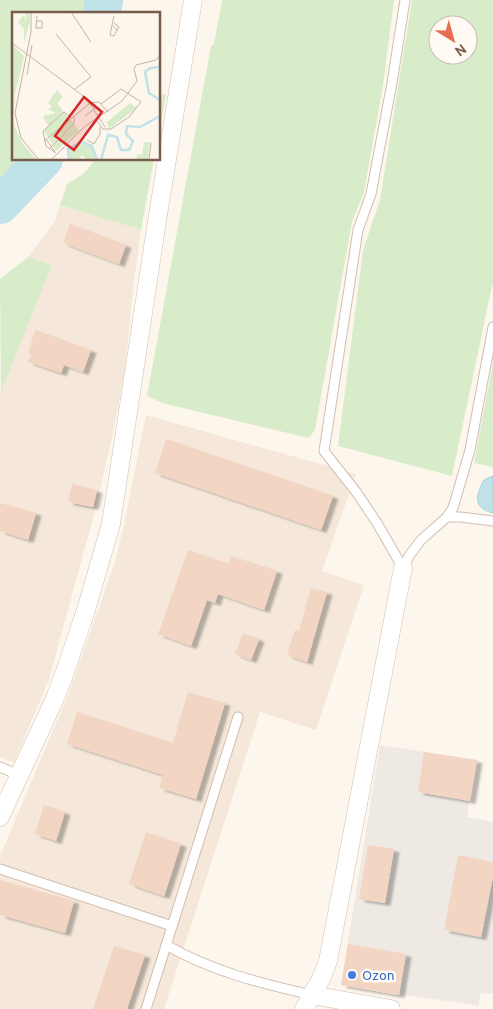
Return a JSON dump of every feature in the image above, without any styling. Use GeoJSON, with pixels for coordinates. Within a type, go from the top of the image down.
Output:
{"type":"FeatureCollection","features":[{"type":"Feature","properties":{"kind":"street"},"geometry":{"type":"LineString","coordinates":[[0,817],[6,790],[20,775],[56,696],[86,610],[111,524],[156,221],[193,0]]}},
{"type":"Feature","properties":{"kind":"street"},"geometry":{"type":"LineString","coordinates":[[391,1009],[308,1002],[328,961],[403,568]]}},
{"type":"Feature","properties":{"kind":"lane"},"geometry":{"type":"LineString","coordinates":[[403,568],[378,523],[358,493],[324,451],[358,230],[371,194],[392,83],[405,0]]}},
{"type":"Feature","properties":{"kind":"lane"},"geometry":{"type":"LineString","coordinates":[[403,568],[421,540],[447,517],[453,508],[470,450],[493,327]]}},
{"type":"Feature","properties":{"kind":"lane"},"geometry":{"type":"LineString","coordinates":[[447,517],[493,521]]}},
{"type":"Feature","properties":{"kind":"lane"},"geometry":{"type":"LineString","coordinates":[[146,1009],[238,717]]}},
{"type":"Feature","properties":{"kind":"lane"},"geometry":{"type":"LineString","coordinates":[[0,767],[20,775]]}},
{"type":"Feature","properties":{"kind":"lane"},"geometry":{"type":"LineString","coordinates":[[0,869],[172,926]]}},
{"type":"Feature","properties":{"kind":"lane"},"geometry":{"type":"LineString","coordinates":[[166,945],[228,974],[308,1002]]}},
{"type":"Feature","properties":{"kind":"shaded area"},"geometry":{"type":"Polygon","coordinates":[[[60,205],[141,230],[125,370],[95,511],[49,679],[14,763],[0,757],[0,392],[52,265],[28,257],[55,221],[60,205]]]}},
{"type":"Feature","properties":{"kind":"shaded area"},"geometry":{"type":"Polygon","coordinates":[[[146,415],[356,474],[322,571],[364,585],[316,730],[260,712],[164,1009],[0,1009],[0,856],[68,695],[114,565],[146,415]]]}},
{"type":"Feature","properties":{"kind":"shaded area"},"geometry":{"type":"Polygon","coordinates":[[[380,745],[477,760],[467,817],[493,822],[493,994],[480,993],[479,1006],[341,985],[380,745]]]}},
{"type":"Feature","properties":{"kind":"green space"},"geometry":{"type":"Polygon","coordinates":[[[0,0],[86,0],[85,12],[12,12],[12,160],[31,160],[0,190],[0,0]]]}},
{"type":"Feature","properties":{"kind":"green space"},"geometry":{"type":"Polygon","coordinates":[[[222,0],[394,0],[383,85],[364,193],[352,222],[315,430],[309,438],[162,403],[147,396],[211,46],[214,44],[222,0]]]}},
{"type":"Feature","properties":{"kind":"green space"},"geometry":{"type":"Polygon","coordinates":[[[412,0],[493,0],[493,281],[452,476],[338,446],[363,250],[380,200],[412,0]]]}},
{"type":"Feature","properties":{"kind":"green space"},"geometry":{"type":"Polygon","coordinates":[[[160,93],[166,95],[160,129],[160,93]]]}},
{"type":"Feature","properties":{"kind":"green space"},"geometry":{"type":"Polygon","coordinates":[[[95,160],[154,160],[141,230],[60,205],[67,184],[83,174],[95,160]]]}},
{"type":"Feature","properties":{"kind":"green space"},"geometry":{"type":"Polygon","coordinates":[[[28,257],[52,265],[1,392],[0,279],[28,257]]]}},
{"type":"Feature","properties":{"kind":"green space"},"geometry":{"type":"Polygon","coordinates":[[[493,363],[493,467],[474,463],[493,363]]]}},
{"type":"Feature","properties":{"kind":"water"},"geometry":{"type":"Polygon","coordinates":[[[493,476],[493,513],[479,505],[478,496],[484,480],[493,476]]]}},
{"type":"Feature","properties":{"kind":"building"},"geometry":{"type":"Polygon","coordinates":[[[70,224],[126,245],[119,264],[63,243],[70,224]]]}},
{"type":"Feature","properties":{"kind":"building"},"geometry":{"type":"Polygon","coordinates":[[[35,330],[91,350],[83,372],[64,365],[61,373],[28,362],[31,354],[28,353],[35,330]]]}},
{"type":"Feature","properties":{"kind":"building"},"geometry":{"type":"Polygon","coordinates":[[[166,439],[333,496],[321,530],[155,473],[166,439]]]}},
{"type":"Feature","properties":{"kind":"building"},"geometry":{"type":"Polygon","coordinates":[[[72,484],[97,490],[93,507],[68,502],[72,484]]]}},
{"type":"Feature","properties":{"kind":"building"},"geometry":{"type":"Polygon","coordinates":[[[0,503],[36,513],[28,540],[0,531],[0,503]]]}},
{"type":"Feature","properties":{"kind":"building"},"geometry":{"type":"Polygon","coordinates":[[[188,550],[229,564],[231,556],[277,571],[264,610],[218,594],[215,603],[207,600],[191,646],[158,634],[188,550]]]}},
{"type":"Feature","properties":{"kind":"building"},"geometry":{"type":"Polygon","coordinates":[[[311,588],[327,592],[307,662],[287,655],[295,630],[299,631],[311,588]]]}},
{"type":"Feature","properties":{"kind":"building"},"geometry":{"type":"Polygon","coordinates":[[[243,633],[259,639],[251,660],[235,654],[243,633]]]}},
{"type":"Feature","properties":{"kind":"building"},"geometry":{"type":"Polygon","coordinates":[[[188,692],[225,703],[196,799],[159,788],[163,775],[67,744],[77,712],[173,743],[188,692]]]}},
{"type":"Feature","properties":{"kind":"building"},"geometry":{"type":"Polygon","coordinates":[[[424,752],[477,760],[470,801],[418,792],[424,752]]]}},
{"type":"Feature","properties":{"kind":"building"},"geometry":{"type":"Polygon","coordinates":[[[44,805],[65,812],[56,841],[35,834],[44,805]]]}},
{"type":"Feature","properties":{"kind":"building"},"geometry":{"type":"Polygon","coordinates":[[[146,832],[181,844],[164,896],[129,884],[146,832]]]}},
{"type":"Feature","properties":{"kind":"building"},"geometry":{"type":"Polygon","coordinates":[[[368,845],[394,849],[385,903],[359,899],[368,845]]]}},
{"type":"Feature","properties":{"kind":"building"},"geometry":{"type":"Polygon","coordinates":[[[458,855],[493,862],[493,876],[481,937],[444,930],[458,855]]]}},
{"type":"Feature","properties":{"kind":"building"},"geometry":{"type":"Polygon","coordinates":[[[0,880],[74,901],[65,933],[0,915],[0,880]]]}},
{"type":"Feature","properties":{"kind":"building"},"geometry":{"type":"Polygon","coordinates":[[[348,944],[406,954],[399,995],[341,985],[348,944]]]}},
{"type":"Feature","properties":{"kind":"building"},"geometry":{"type":"Polygon","coordinates":[[[114,946],[145,955],[127,1009],[93,1009],[114,946]]]}},
{"type":"Feature","properties":{"kind":"waterway"},"geometry":{"type":"LineString","coordinates":[[102,12],[104,0]]}},
{"type":"Feature","properties":{"kind":"waterway"},"geometry":{"type":"LineString","coordinates":[[0,205],[43,160]]}},
{"type":"Feature","properties":{"kind":"place","name":"Ozon"},"geometry":{"type":"Point","coordinates":[352,975]}}]}
